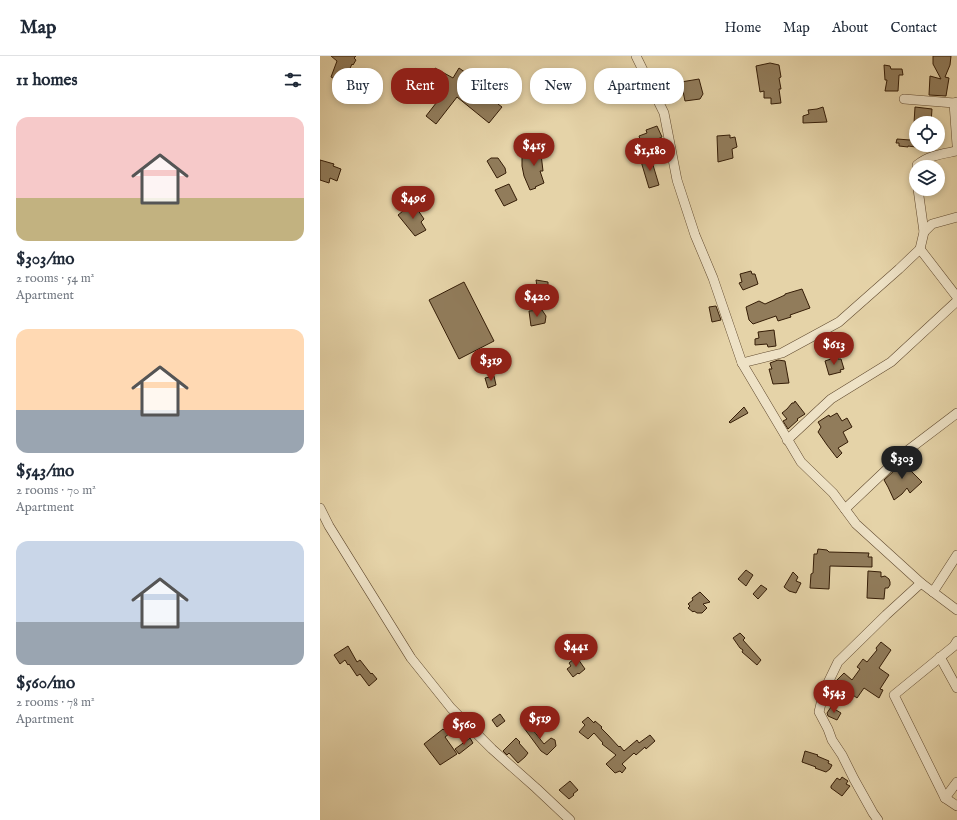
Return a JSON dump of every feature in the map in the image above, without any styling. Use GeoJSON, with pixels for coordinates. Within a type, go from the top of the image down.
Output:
{"type":"FeatureCollection","features":[{"type":"Feature","properties":{"kind":"street"},"geometry":{"type":"LineString","coordinates":[[636,56],[664,113],[677,180],[695,235],[713,278],[742,363],[801,462],[833,493],[856,524],[921,583],[957,610]]}},
{"type":"Feature","properties":{"kind":"street"},"geometry":{"type":"LineString","coordinates":[[904,99],[955,102],[957,145]]}},
{"type":"Feature","properties":{"kind":"street"},"geometry":{"type":"LineString","coordinates":[[923,160],[957,151]]}},
{"type":"Feature","properties":{"kind":"street"},"geometry":{"type":"LineString","coordinates":[[742,363],[782,353],[839,322],[899,269],[920,249],[924,232],[919,196]]}},
{"type":"Feature","properties":{"kind":"street"},"geometry":{"type":"LineString","coordinates":[[924,232],[932,224],[957,217]]}},
{"type":"Feature","properties":{"kind":"street"},"geometry":{"type":"LineString","coordinates":[[920,249],[953,285],[957,297]]}},
{"type":"Feature","properties":{"kind":"street"},"geometry":{"type":"LineString","coordinates":[[787,440],[831,399],[891,362],[957,301]]}},
{"type":"Feature","properties":{"kind":"street"},"geometry":{"type":"LineString","coordinates":[[845,509],[903,454],[957,413]]}},
{"type":"Feature","properties":{"kind":"street"},"geometry":{"type":"LineString","coordinates":[[320,508],[411,658],[451,708],[492,750],[570,820]]}},
{"type":"Feature","properties":{"kind":"street"},"geometry":{"type":"LineString","coordinates":[[933,592],[957,555]]}},
{"type":"Feature","properties":{"kind":"street"},"geometry":{"type":"LineString","coordinates":[[878,820],[872,813],[842,755],[832,740],[819,712],[824,691],[838,662],[921,583]]}},
{"type":"Feature","properties":{"kind":"street"},"geometry":{"type":"LineString","coordinates":[[957,641],[954,646],[894,695],[945,798],[957,806]]}},
{"type":"Feature","properties":{"kind":"street"},"geometry":{"type":"LineString","coordinates":[[940,657],[957,688]]}},
{"type":"Feature","properties":{"kind":"street"},"geometry":{"type":"LineString","coordinates":[[945,798],[957,782]]}},
{"type":"Feature","properties":{"kind":"building"},"geometry":{"type":"Polygon","coordinates":[[[331,56],[356,56],[354,58],[356,60],[350,68],[334,68],[337,61],[331,56]]]}},
{"type":"Feature","properties":{"kind":"building"},"geometry":{"type":"Polygon","coordinates":[[[933,56],[951,56],[950,65],[945,77],[949,78],[946,96],[929,95],[930,76],[941,79],[933,64],[933,56]]]}},
{"type":"Feature","properties":{"kind":"building"},"geometry":{"type":"Polygon","coordinates":[[[770,63],[779,65],[781,77],[779,78],[781,89],[779,89],[781,103],[771,104],[771,98],[764,98],[764,91],[760,92],[756,66],[770,63]]]}},
{"type":"Feature","properties":{"kind":"building"},"geometry":{"type":"Polygon","coordinates":[[[884,65],[890,66],[891,69],[902,69],[903,75],[899,75],[898,91],[885,91],[887,80],[885,80],[884,65]]]}},
{"type":"Feature","properties":{"kind":"building"},"geometry":{"type":"Polygon","coordinates":[[[457,71],[457,97],[436,124],[426,116],[435,104],[449,104],[449,76],[453,78],[457,71]]]}},
{"type":"Feature","properties":{"kind":"building"},"geometry":{"type":"Polygon","coordinates":[[[699,79],[703,94],[700,99],[685,101],[684,82],[699,79]]]}},
{"type":"Feature","properties":{"kind":"building"},"geometry":{"type":"Polygon","coordinates":[[[466,104],[498,104],[502,107],[489,123],[466,104]]]}},
{"type":"Feature","properties":{"kind":"building"},"geometry":{"type":"Polygon","coordinates":[[[823,107],[827,122],[803,123],[803,116],[809,114],[808,110],[823,107]]]}},
{"type":"Feature","properties":{"kind":"building"},"geometry":{"type":"Polygon","coordinates":[[[915,107],[932,109],[932,116],[914,116],[915,107]]]}},
{"type":"Feature","properties":{"kind":"building"},"geometry":{"type":"Polygon","coordinates":[[[657,126],[662,137],[649,143],[650,146],[643,148],[639,136],[647,133],[646,130],[657,126]]]}},
{"type":"Feature","properties":{"kind":"building"},"geometry":{"type":"Polygon","coordinates":[[[730,135],[730,138],[735,137],[737,147],[732,149],[733,158],[718,162],[717,136],[730,135]]]}},
{"type":"Feature","properties":{"kind":"building"},"geometry":{"type":"Polygon","coordinates":[[[897,139],[909,140],[909,146],[899,146],[899,143],[896,143],[897,139]]]}},
{"type":"Feature","properties":{"kind":"building"},"geometry":{"type":"Polygon","coordinates":[[[541,142],[546,152],[541,154],[543,171],[540,171],[544,183],[530,190],[524,176],[522,157],[534,157],[529,147],[541,142]]]}},
{"type":"Feature","properties":{"kind":"building"},"geometry":{"type":"Polygon","coordinates":[[[650,155],[659,185],[649,188],[640,158],[650,155]]]}},
{"type":"Feature","properties":{"kind":"building"},"geometry":{"type":"Polygon","coordinates":[[[491,158],[498,158],[505,168],[506,173],[497,178],[487,161],[491,158]]]}},
{"type":"Feature","properties":{"kind":"building"},"geometry":{"type":"Polygon","coordinates":[[[320,160],[334,164],[333,166],[341,169],[337,181],[330,178],[329,183],[320,180],[320,160]]]}},
{"type":"Feature","properties":{"kind":"building"},"geometry":{"type":"Polygon","coordinates":[[[509,184],[517,200],[504,206],[495,190],[509,184]]]}},
{"type":"Feature","properties":{"kind":"building"},"geometry":{"type":"Polygon","coordinates":[[[413,203],[424,219],[421,222],[426,230],[415,236],[398,215],[413,203]]]}},
{"type":"Feature","properties":{"kind":"building"},"geometry":{"type":"Polygon","coordinates":[[[751,271],[752,274],[755,274],[758,284],[743,290],[739,283],[742,282],[740,274],[751,271]]]}},
{"type":"Feature","properties":{"kind":"building"},"geometry":{"type":"Polygon","coordinates":[[[536,280],[548,282],[548,291],[538,292],[536,280]]]}},
{"type":"Feature","properties":{"kind":"building"},"geometry":{"type":"Polygon","coordinates":[[[464,282],[494,341],[459,359],[429,300],[464,282]]]}},
{"type":"Feature","properties":{"kind":"building"},"geometry":{"type":"Polygon","coordinates":[[[802,289],[810,308],[778,321],[776,316],[753,324],[749,320],[746,307],[759,301],[765,304],[785,294],[802,289]]]}},
{"type":"Feature","properties":{"kind":"building"},"geometry":{"type":"Polygon","coordinates":[[[716,306],[721,320],[712,322],[709,307],[716,306]]]}},
{"type":"Feature","properties":{"kind":"building"},"geometry":{"type":"Polygon","coordinates":[[[542,310],[546,316],[545,323],[531,326],[529,311],[542,310]]]}},
{"type":"Feature","properties":{"kind":"building"},"geometry":{"type":"Polygon","coordinates":[[[774,330],[776,346],[768,347],[767,344],[755,345],[755,339],[759,338],[758,332],[774,330]]]}},
{"type":"Feature","properties":{"kind":"building"},"geometry":{"type":"Polygon","coordinates":[[[837,357],[838,359],[841,359],[844,369],[840,370],[841,372],[829,375],[825,361],[837,357]]]}},
{"type":"Feature","properties":{"kind":"building"},"geometry":{"type":"Polygon","coordinates":[[[778,360],[785,361],[789,383],[773,384],[769,369],[772,369],[770,363],[778,360]]]}},
{"type":"Feature","properties":{"kind":"building"},"geometry":{"type":"Polygon","coordinates":[[[494,376],[496,385],[488,388],[485,378],[494,376]]]}},
{"type":"Feature","properties":{"kind":"building"},"geometry":{"type":"Polygon","coordinates":[[[795,401],[805,414],[797,419],[798,420],[788,429],[783,421],[787,419],[782,413],[795,401]]]}},
{"type":"Feature","properties":{"kind":"building"},"geometry":{"type":"Polygon","coordinates":[[[744,407],[748,413],[730,423],[729,422],[744,407]]]}},
{"type":"Feature","properties":{"kind":"building"},"geometry":{"type":"Polygon","coordinates":[[[837,413],[842,421],[847,418],[852,427],[843,432],[848,442],[838,448],[842,453],[837,458],[818,432],[821,427],[818,422],[829,415],[830,417],[837,413]]]}},
{"type":"Feature","properties":{"kind":"building"},"geometry":{"type":"Polygon","coordinates":[[[907,459],[914,468],[911,471],[922,482],[910,493],[907,488],[894,500],[884,480],[907,459]]]}},
{"type":"Feature","properties":{"kind":"building"},"geometry":{"type":"Polygon","coordinates":[[[818,549],[827,550],[829,552],[869,553],[868,557],[872,557],[872,567],[830,566],[829,589],[810,588],[811,574],[813,573],[814,554],[817,554],[818,549]]]}},
{"type":"Feature","properties":{"kind":"building"},"geometry":{"type":"Polygon","coordinates":[[[746,570],[753,575],[746,586],[738,579],[746,570]]]}},
{"type":"Feature","properties":{"kind":"building"},"geometry":{"type":"Polygon","coordinates":[[[868,571],[881,572],[881,577],[885,576],[889,579],[890,585],[888,588],[885,588],[884,599],[867,598],[868,571]]]}},
{"type":"Feature","properties":{"kind":"building"},"geometry":{"type":"Polygon","coordinates":[[[793,572],[798,577],[796,581],[801,583],[796,593],[789,591],[784,587],[793,572]]]}},
{"type":"Feature","properties":{"kind":"building"},"geometry":{"type":"Polygon","coordinates":[[[761,585],[767,589],[758,599],[753,594],[761,585]]]}},
{"type":"Feature","properties":{"kind":"building"},"geometry":{"type":"Polygon","coordinates":[[[700,592],[710,602],[703,604],[707,608],[702,613],[697,613],[688,608],[690,606],[688,604],[693,600],[692,598],[700,592]]]}},
{"type":"Feature","properties":{"kind":"building"},"geometry":{"type":"Polygon","coordinates":[[[740,633],[745,638],[743,640],[761,660],[757,665],[742,652],[743,650],[733,638],[740,633]]]}},
{"type":"Feature","properties":{"kind":"building"},"geometry":{"type":"Polygon","coordinates":[[[881,642],[891,650],[879,668],[889,675],[880,689],[883,690],[879,698],[864,688],[857,698],[846,690],[842,692],[834,683],[844,673],[852,680],[860,669],[857,667],[863,659],[867,662],[877,650],[876,648],[881,642]]]}},
{"type":"Feature","properties":{"kind":"building"},"geometry":{"type":"Polygon","coordinates":[[[348,646],[357,662],[360,660],[377,679],[369,686],[360,674],[357,676],[345,660],[340,664],[334,655],[348,646]]]}},
{"type":"Feature","properties":{"kind":"building"},"geometry":{"type":"Polygon","coordinates":[[[574,659],[575,661],[578,659],[585,669],[573,677],[567,669],[571,666],[569,663],[574,659]]]}},
{"type":"Feature","properties":{"kind":"building"},"geometry":{"type":"Polygon","coordinates":[[[831,707],[841,713],[837,720],[828,716],[827,713],[831,707]]]}},
{"type":"Feature","properties":{"kind":"building"},"geometry":{"type":"Polygon","coordinates":[[[500,714],[505,721],[497,727],[492,720],[500,714]]]}},
{"type":"Feature","properties":{"kind":"building"},"geometry":{"type":"Polygon","coordinates":[[[588,717],[594,723],[595,721],[602,727],[601,728],[624,751],[637,740],[639,743],[650,735],[655,741],[636,755],[634,753],[622,764],[626,768],[622,773],[620,771],[615,773],[606,764],[616,755],[602,744],[603,743],[594,733],[588,739],[579,732],[585,725],[582,722],[588,717]]]}},
{"type":"Feature","properties":{"kind":"building"},"geometry":{"type":"Polygon","coordinates":[[[453,721],[458,727],[445,737],[457,754],[440,765],[424,744],[453,721]]]}},
{"type":"Feature","properties":{"kind":"building"},"geometry":{"type":"Polygon","coordinates":[[[533,721],[538,727],[533,730],[544,744],[551,738],[555,740],[556,746],[547,755],[541,751],[524,728],[533,721]]]}},
{"type":"Feature","properties":{"kind":"building"},"geometry":{"type":"Polygon","coordinates":[[[470,738],[473,743],[459,754],[455,749],[470,738]]]}},
{"type":"Feature","properties":{"kind":"building"},"geometry":{"type":"Polygon","coordinates":[[[516,738],[528,753],[518,763],[509,753],[507,755],[503,751],[516,738]]]}},
{"type":"Feature","properties":{"kind":"building"},"geometry":{"type":"Polygon","coordinates":[[[805,751],[818,755],[817,756],[829,761],[828,763],[832,765],[830,769],[826,772],[802,762],[805,751]]]}},
{"type":"Feature","properties":{"kind":"building"},"geometry":{"type":"Polygon","coordinates":[[[842,777],[848,781],[846,784],[850,786],[842,796],[831,788],[831,786],[837,778],[840,780],[842,777]]]}},
{"type":"Feature","properties":{"kind":"building"},"geometry":{"type":"Polygon","coordinates":[[[570,781],[578,790],[569,799],[559,790],[570,781]]]}}]}
